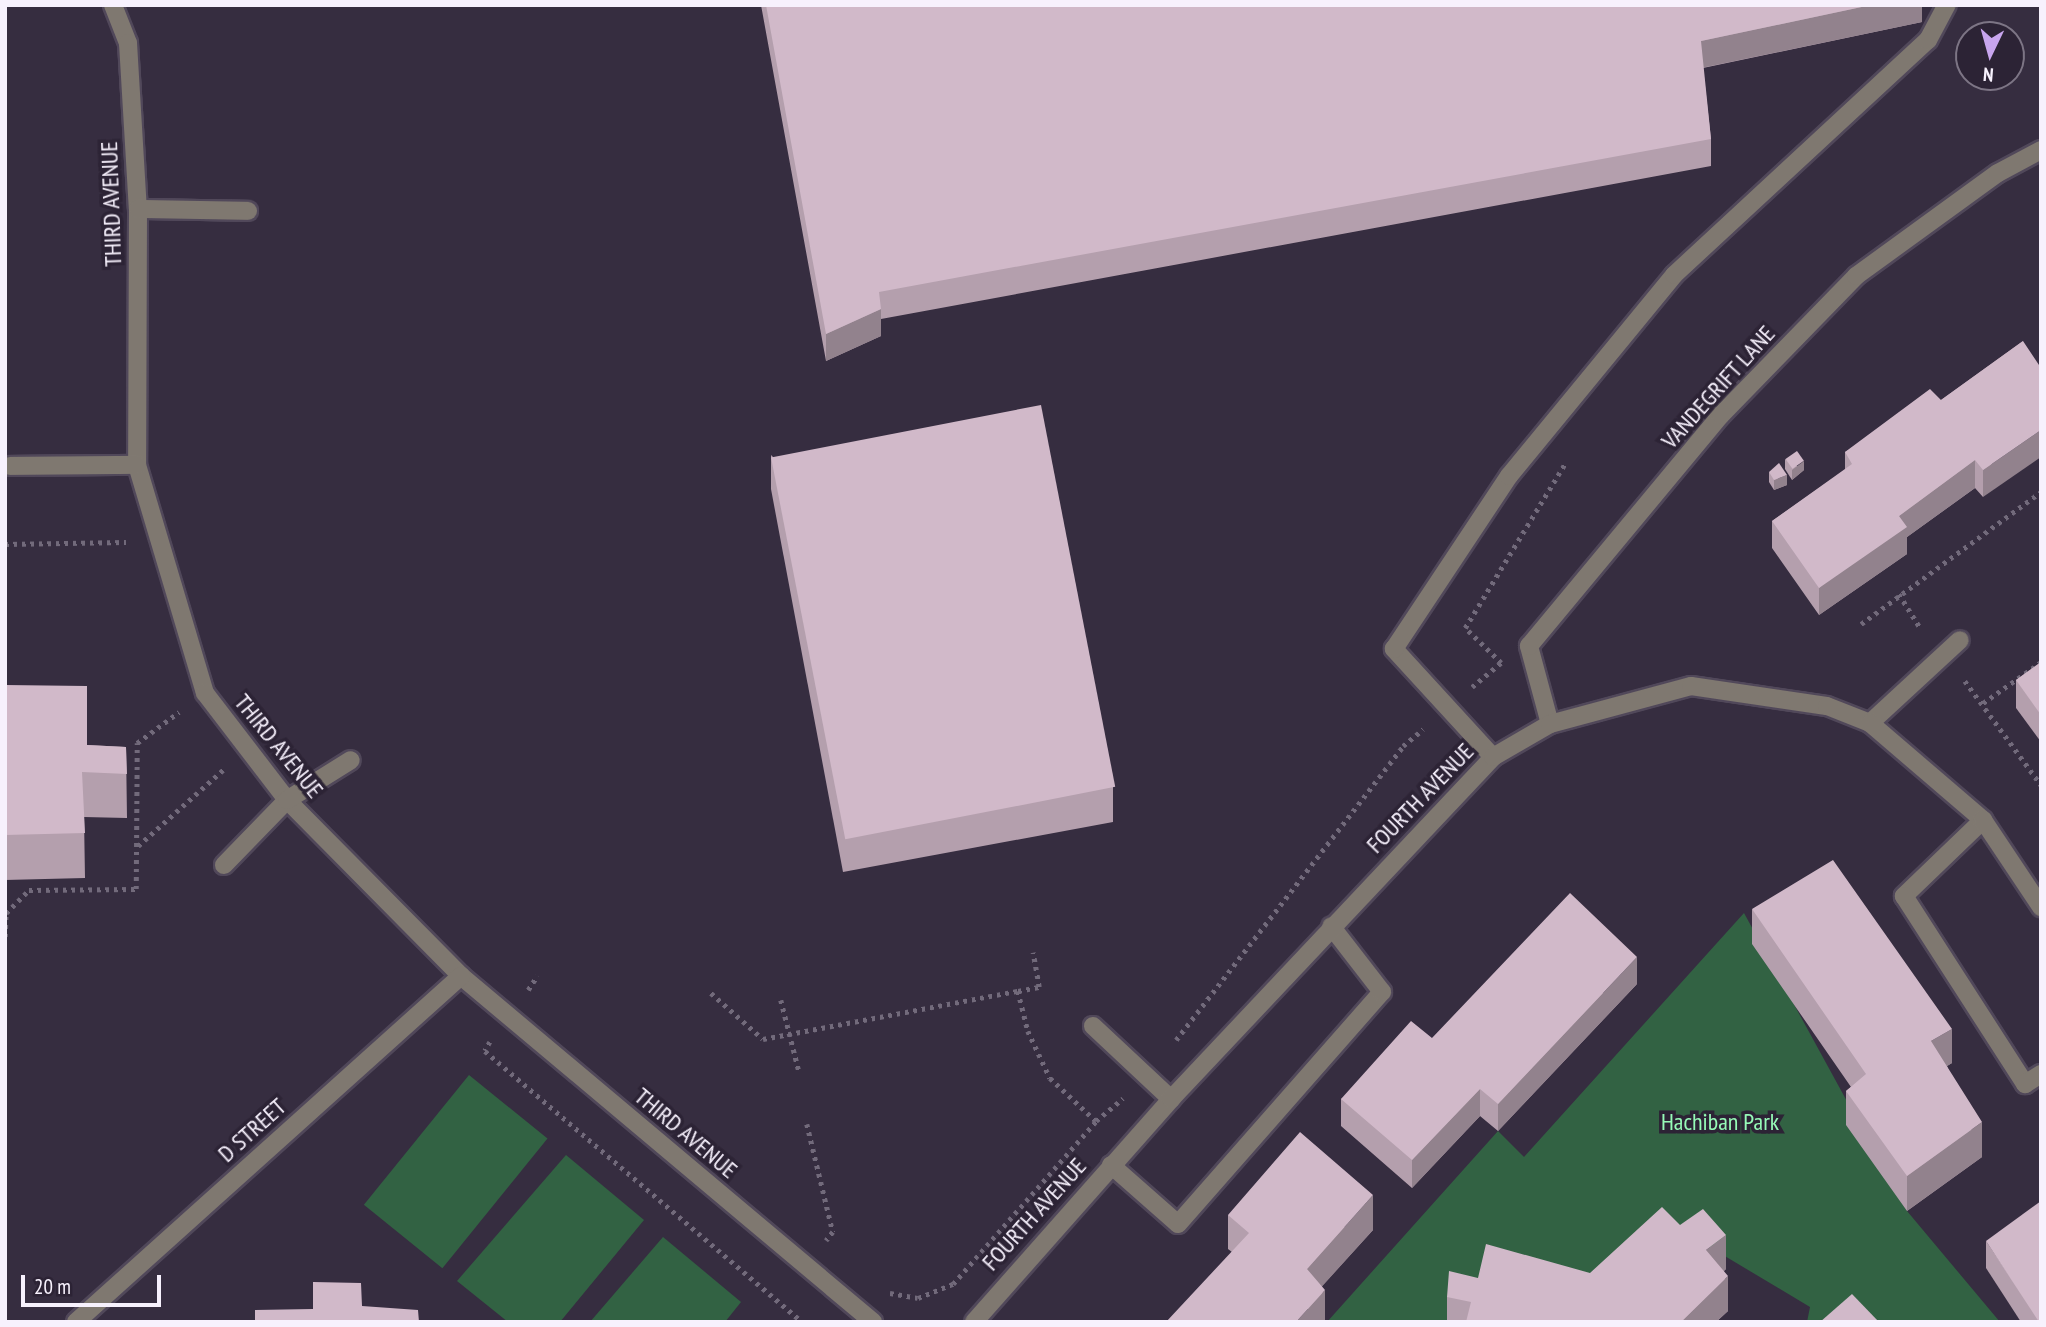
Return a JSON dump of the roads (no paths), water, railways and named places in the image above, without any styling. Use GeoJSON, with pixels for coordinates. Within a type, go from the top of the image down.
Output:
{"type":"FeatureCollection","features":[{"type":"Feature","properties":{"kind":"street","name":"THIRD AVENUE"},"geometry":{"type":"LineString","coordinates":[[113,5],[128,43],[138,209],[136,465],[205,693],[286,800],[461,976],[873,1322]]}},
{"type":"Feature","properties":{"kind":"street"},"geometry":{"type":"LineString","coordinates":[[1493,757],[1394,649],[1509,476],[1674,275],[1928,40],[1947,5]]}},
{"type":"Feature","properties":{"kind":"street","name":"VANDEGRIFT LANE"},"geometry":{"type":"LineString","coordinates":[[1550,723],[1529,646],[1721,415],[1856,276],[1998,173],[2041,150]]}},
{"type":"Feature","properties":{"kind":"street"},"geometry":{"type":"LineString","coordinates":[[138,209],[248,211]]}},
{"type":"Feature","properties":{"kind":"street"},"geometry":{"type":"LineString","coordinates":[[10,466],[136,465]]}},
{"type":"Feature","properties":{"kind":"street"},"geometry":{"type":"LineString","coordinates":[[1870,723],[1960,640]]}},
{"type":"Feature","properties":{"kind":"street","name":"FOURTH AVENUE"},"geometry":{"type":"LineString","coordinates":[[974,1322],[1171,1099],[1493,757],[1550,723],[1691,686],[1827,706],[1870,723],[1983,820],[2041,907]]}},
{"type":"Feature","properties":{"kind":"street"},"geometry":{"type":"LineString","coordinates":[[224,865],[286,800],[351,760]]}},
{"type":"Feature","properties":{"kind":"street"},"geometry":{"type":"LineString","coordinates":[[1983,820],[1903,896],[2025,1084],[2041,1074]]}},
{"type":"Feature","properties":{"kind":"street"},"geometry":{"type":"LineString","coordinates":[[1111,1165],[1178,1224],[1382,992],[1331,926]]}},
{"type":"Feature","properties":{"kind":"street","name":"D STREET"},"geometry":{"type":"LineString","coordinates":[[76,1322],[461,976]]}},
{"type":"Feature","properties":{"kind":"street"},"geometry":{"type":"LineString","coordinates":[[1093,1026],[1171,1099]]}},
{"type":"Feature","properties":{"kind":"park label","name":"Hachiban Park"},"geometry":{"type":"Point","coordinates":[1720,1122]}}]}
